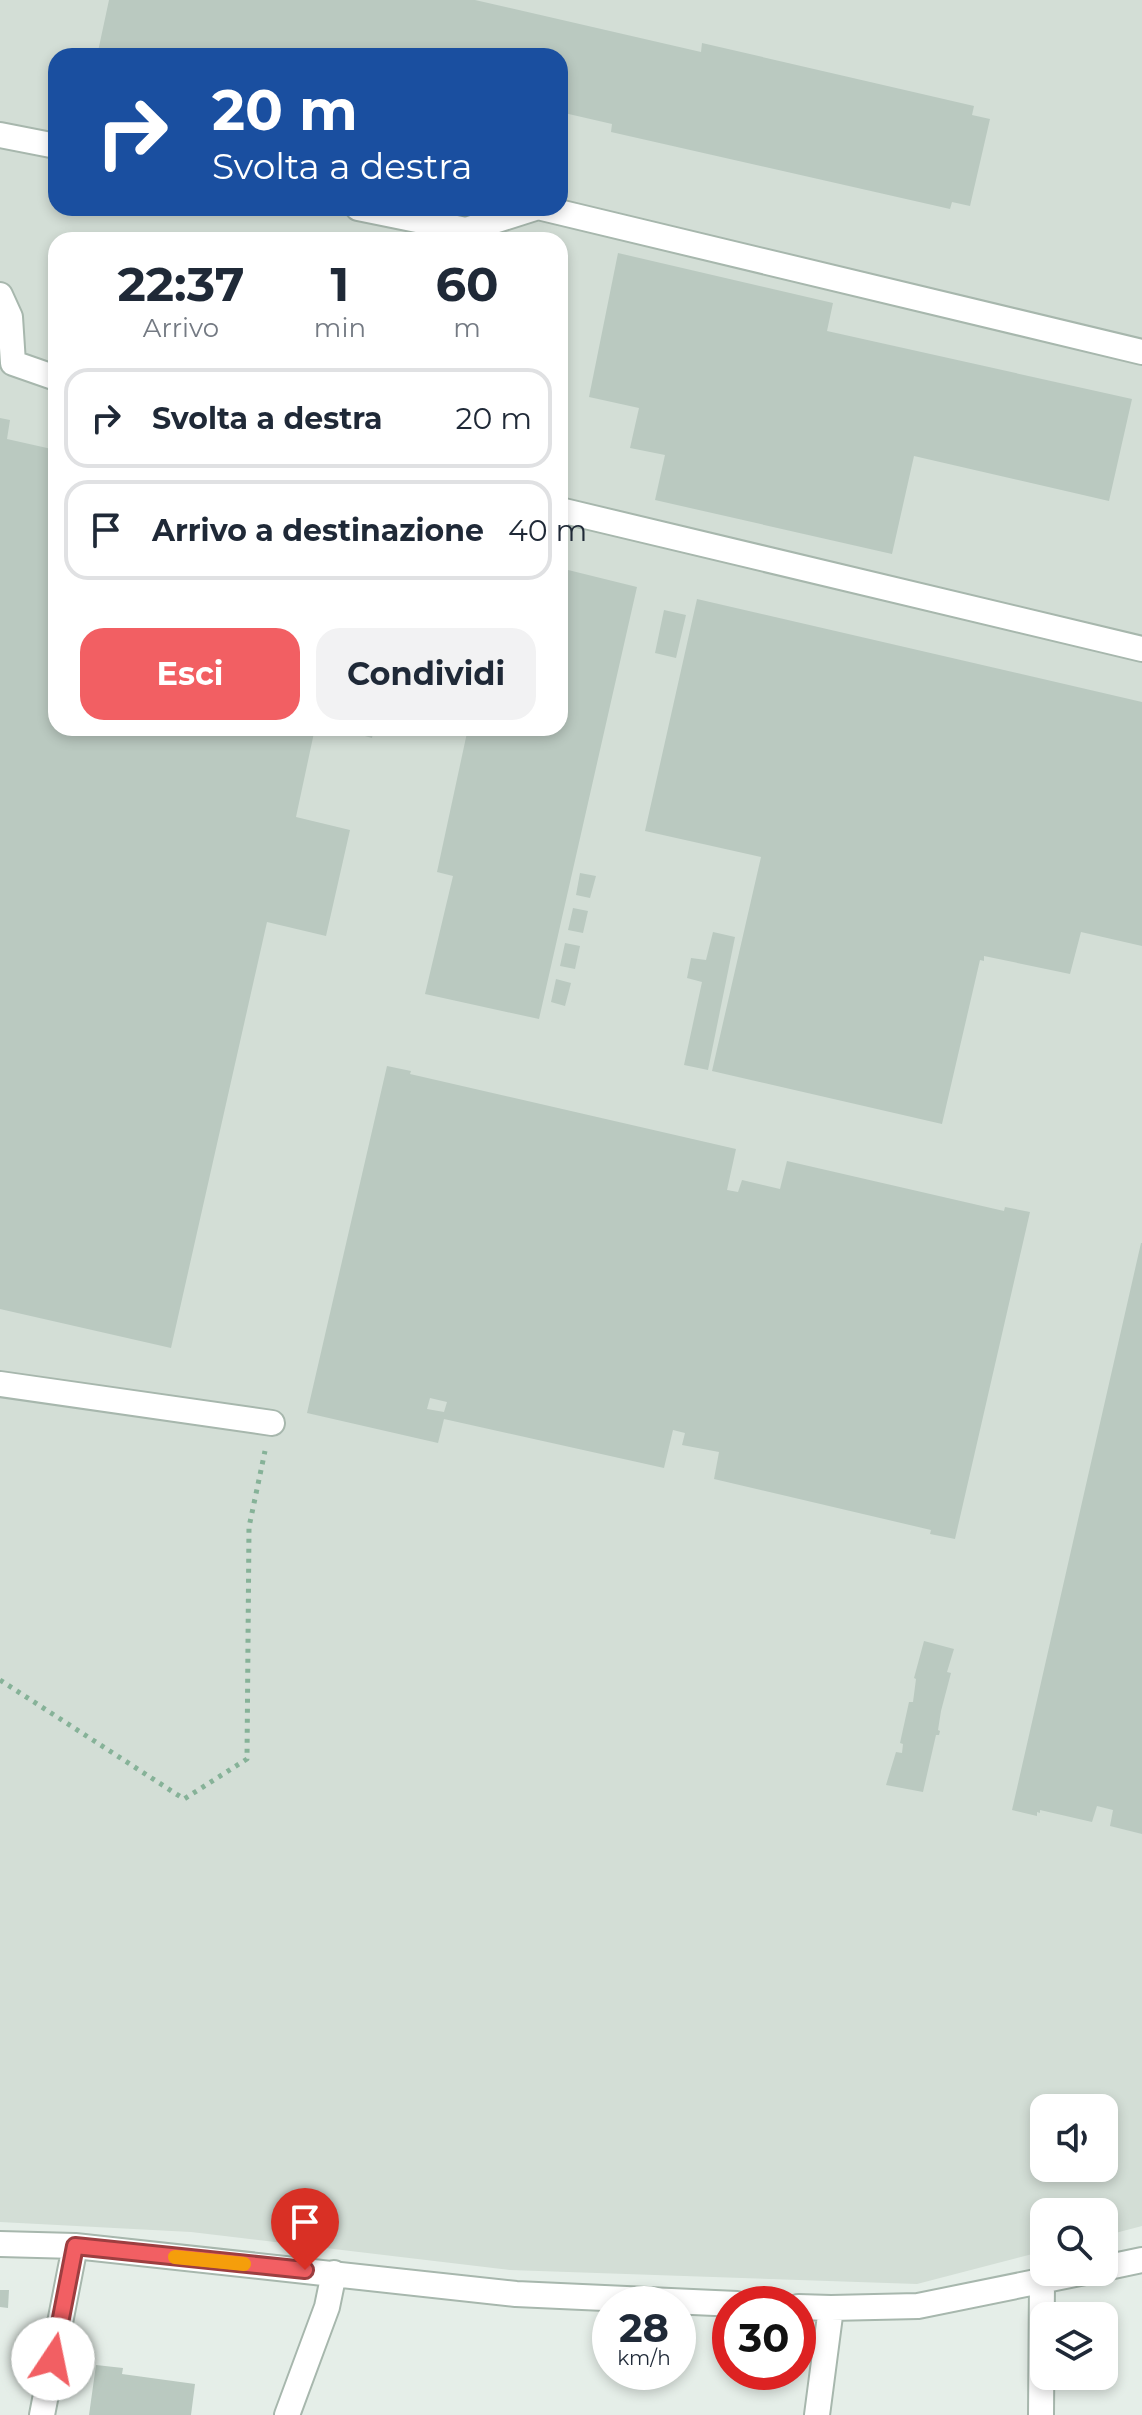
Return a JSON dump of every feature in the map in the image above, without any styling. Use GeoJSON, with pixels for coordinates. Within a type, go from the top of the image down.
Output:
{"type":"FeatureCollection","features":[{"type":"Feature","properties":{"kind":"street"},"geometry":{"type":"LineString","coordinates":[[0,135],[48,144]]}},
{"type":"Feature","properties":{"kind":"street"},"geometry":{"type":"LineString","coordinates":[[568,214],[1142,352]]}},
{"type":"Feature","properties":{"kind":"street"},"geometry":{"type":"LineString","coordinates":[[397,216],[466,230],[510,216]]}},
{"type":"Feature","properties":{"kind":"street"},"geometry":{"type":"LineString","coordinates":[[0,295],[10,317],[13,363],[48,375]]}},
{"type":"Feature","properties":{"kind":"street"},"geometry":{"type":"LineString","coordinates":[[568,512],[1140,641]]}},
{"type":"Feature","properties":{"kind":"street"},"geometry":{"type":"LineString","coordinates":[[0,1384],[272,1423]]}},
{"type":"Feature","properties":{"kind":"street"},"geometry":{"type":"LineString","coordinates":[[0,2244],[75,2246],[516,2294],[712,2303]]}},
{"type":"Feature","properties":{"kind":"street"},"geometry":{"type":"LineString","coordinates":[[42,2415],[75,2246]]}},
{"type":"Feature","properties":{"kind":"street"},"geometry":{"type":"LineString","coordinates":[[1118,2265],[1142,2260]]}},
{"type":"Feature","properties":{"kind":"street"},"geometry":{"type":"LineString","coordinates":[[287,2415],[327,2307],[334,2273]]}},
{"type":"Feature","properties":{"kind":"street"},"geometry":{"type":"LineString","coordinates":[[816,2308],[918,2306],[1030,2283]]}},
{"type":"Feature","properties":{"kind":"street"},"geometry":{"type":"LineString","coordinates":[[1041,2415],[1042,2286]]}},
{"type":"Feature","properties":{"kind":"street"},"geometry":{"type":"LineString","coordinates":[[817,2415],[831,2308]]}},
{"type":"Feature","properties":{"kind":"path"},"geometry":{"type":"LineString","coordinates":[[0,1680],[184,1799],[247,1759],[249,1527],[272,1423]]}},
{"type":"Feature","properties":{"kind":"shaded area"},"geometry":{"type":"Polygon","coordinates":[[[0,0],[1142,0],[1142,2226],[1118,2232],[1118,2198],[1030,2198],[1030,2255],[917,2284],[510,2270],[191,2232],[0,2222],[0,0]]]}},
{"type":"Feature","properties":{"kind":"building"},"geometry":{"type":"Polygon","coordinates":[[[109,0],[475,0],[701,52],[702,43],[974,106],[972,115],[990,119],[970,206],[952,202],[950,209],[611,132],[612,124],[568,114],[568,48],[99,48],[109,0]]]}},
{"type":"Feature","properties":{"kind":"building"},"geometry":{"type":"Polygon","coordinates":[[[618,253],[833,303],[827,331],[1132,399],[1109,501],[914,456],[892,554],[655,500],[665,455],[630,448],[639,408],[589,397],[618,253]]]}},
{"type":"Feature","properties":{"kind":"building"},"geometry":{"type":"Polygon","coordinates":[[[0,418],[10,420],[7,439],[48,448],[48,736],[313,736],[296,817],[350,830],[326,936],[267,922],[171,1348],[0,1309],[0,418]]]}},
{"type":"Feature","properties":{"kind":"building"},"geometry":{"type":"Polygon","coordinates":[[[568,570],[637,587],[539,1019],[425,994],[453,876],[437,872],[466,736],[568,736],[568,570]]]}},
{"type":"Feature","properties":{"kind":"building"},"geometry":{"type":"Polygon","coordinates":[[[697,599],[1142,702],[1142,946],[1081,932],[1070,974],[984,956],[984,961],[980,960],[942,1124],[712,1071],[761,857],[645,831],[697,599]]]}},
{"type":"Feature","properties":{"kind":"building"},"geometry":{"type":"Polygon","coordinates":[[[664,610],[686,615],[676,658],[655,653],[664,610]]]}},
{"type":"Feature","properties":{"kind":"building"},"geometry":{"type":"Polygon","coordinates":[[[580,873],[596,876],[590,898],[576,895],[580,873]]]}},
{"type":"Feature","properties":{"kind":"building"},"geometry":{"type":"Polygon","coordinates":[[[573,908],[588,911],[583,933],[568,930],[573,908]]]}},
{"type":"Feature","properties":{"kind":"building"},"geometry":{"type":"Polygon","coordinates":[[[713,932],[735,937],[708,1070],[684,1065],[702,982],[687,978],[691,958],[706,960],[713,932]]]}},
{"type":"Feature","properties":{"kind":"building"},"geometry":{"type":"Polygon","coordinates":[[[565,943],[580,946],[575,969],[560,966],[565,943]]]}},
{"type":"Feature","properties":{"kind":"building"},"geometry":{"type":"Polygon","coordinates":[[[556,979],[571,983],[565,1006],[551,1002],[556,979]]]}},
{"type":"Feature","properties":{"kind":"building"},"geometry":{"type":"Polygon","coordinates":[[[387,1066],[411,1071],[410,1074],[736,1149],[727,1190],[738,1192],[742,1180],[780,1189],[787,1161],[1004,1211],[1005,1207],[1030,1212],[955,1539],[930,1534],[931,1530],[714,1479],[719,1452],[682,1445],[685,1433],[673,1430],[664,1468],[444,1419],[438,1443],[307,1413],[387,1066]],[[430,1398],[427,1409],[444,1412],[447,1402],[430,1398]]]}},
{"type":"Feature","properties":{"kind":"building"},"geometry":{"type":"Polygon","coordinates":[[[1141,1243],[1142,1834],[1110,1826],[1113,1810],[1097,1806],[1092,1822],[1040,1810],[1037,1816],[1012,1810],[1141,1243]]]}},
{"type":"Feature","properties":{"kind":"building"},"geometry":{"type":"Polygon","coordinates":[[[924,1641],[954,1649],[947,1672],[951,1673],[941,1711],[940,1731],[936,1735],[923,1792],[886,1785],[896,1752],[902,1753],[903,1744],[900,1743],[909,1702],[913,1702],[914,1678],[924,1641]]]}},
{"type":"Feature","properties":{"kind":"building"},"geometry":{"type":"Polygon","coordinates":[[[0,2290],[9,2290],[8,2308],[0,2307],[0,2290]]]}},
{"type":"Feature","properties":{"kind":"building"},"geometry":{"type":"Polygon","coordinates":[[[96,2365],[123,2368],[122,2374],[195,2384],[191,2415],[89,2415],[96,2365]]]}},
{"type":"Feature","properties":{"kind":"slow traffic"},"geometry":{"type":"LineString","coordinates":[[175,2257],[244,2264]]}},
{"type":"Feature","properties":{"kind":"route"},"geometry":{"type":"LineString","coordinates":[[53,2359],[75,2246],[305,2270]]}}]}
